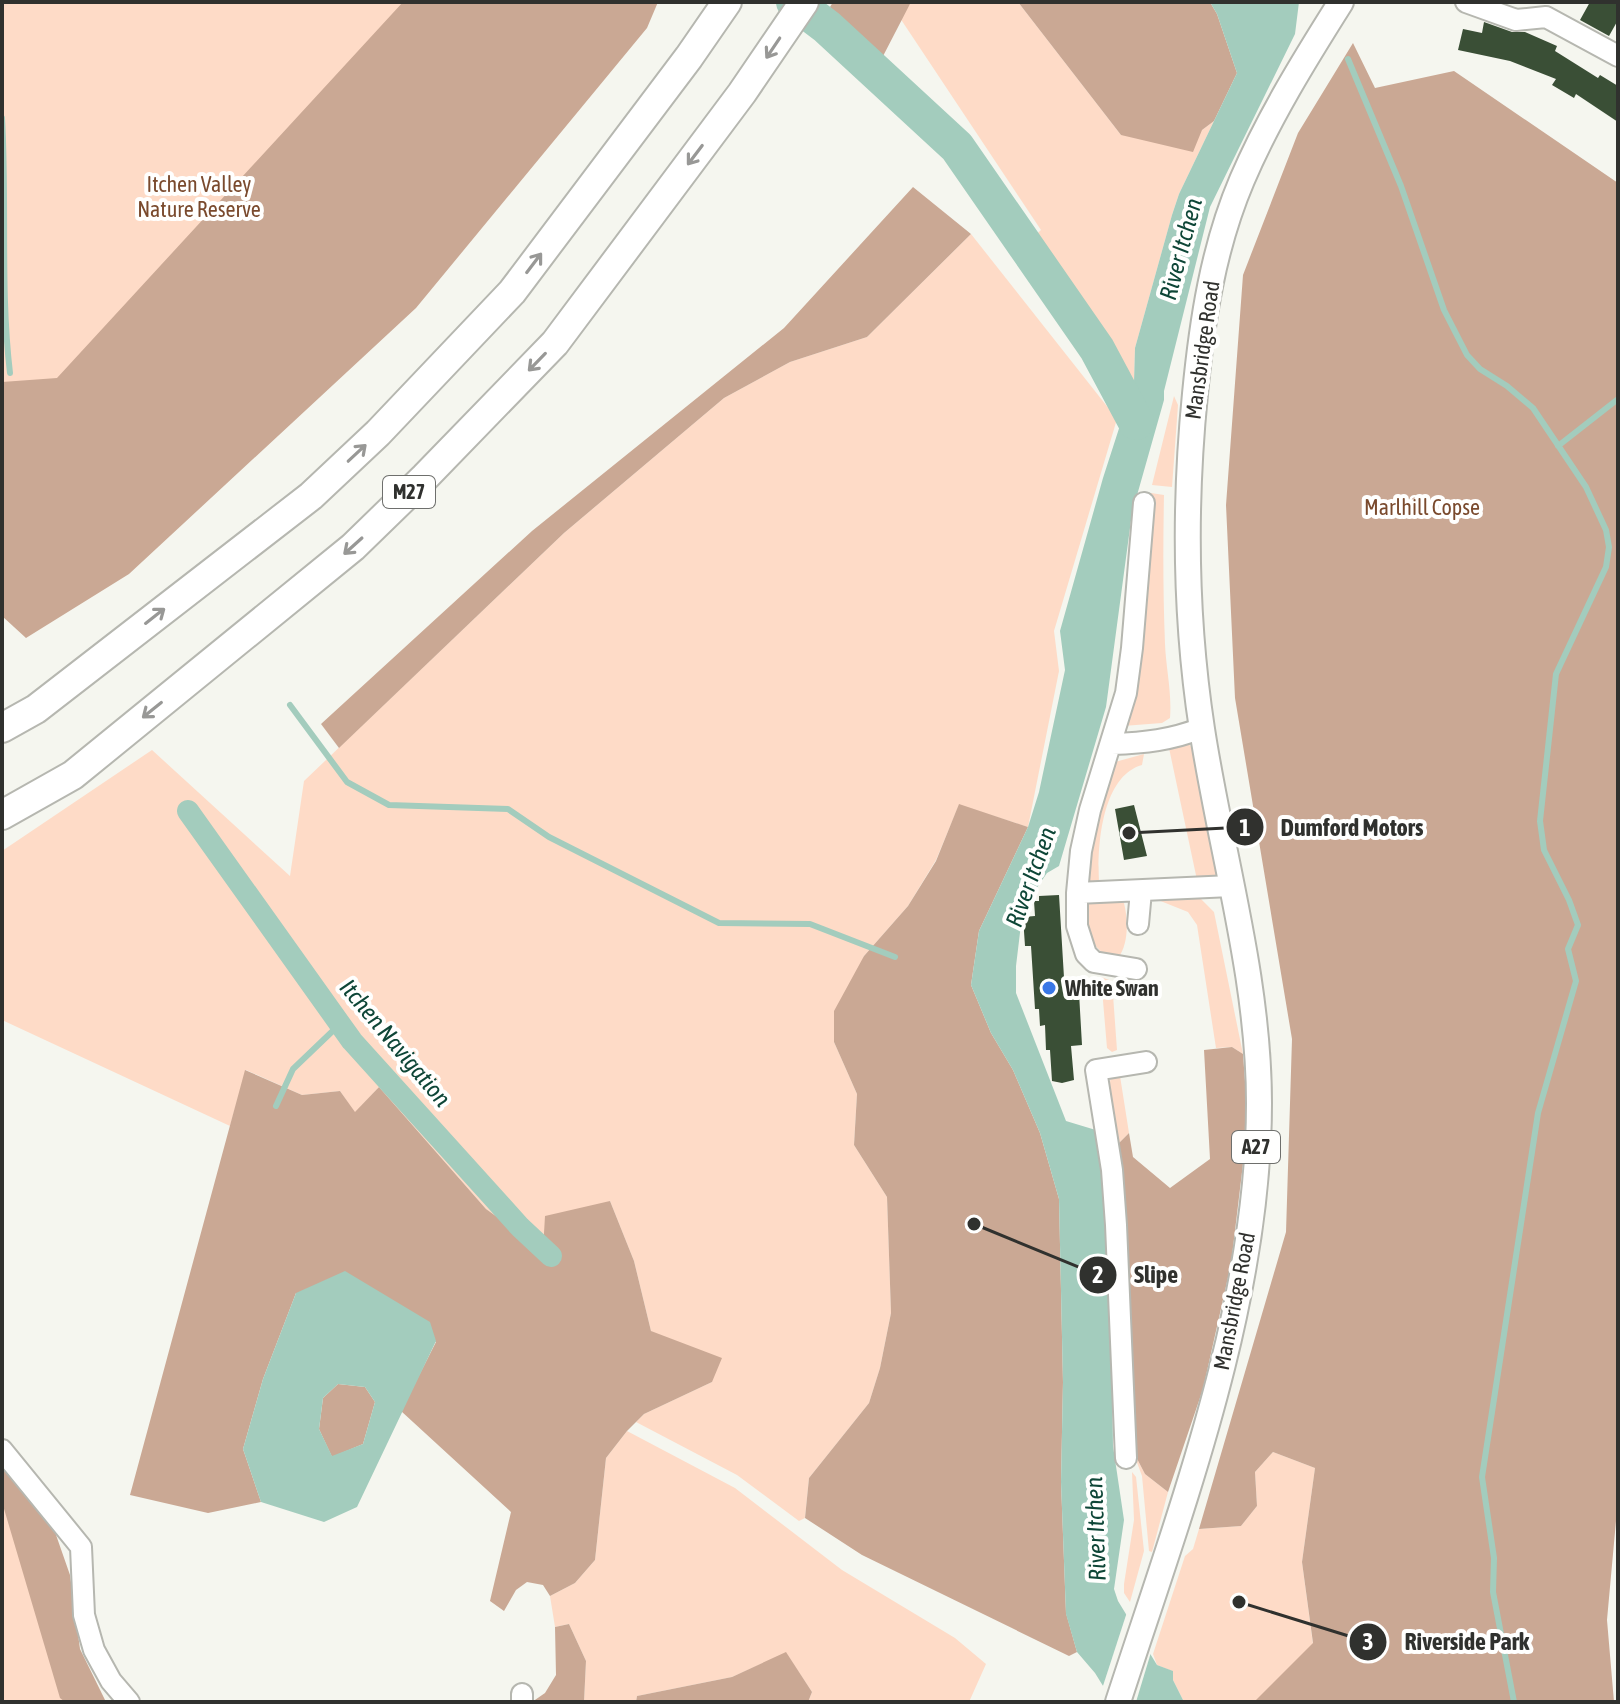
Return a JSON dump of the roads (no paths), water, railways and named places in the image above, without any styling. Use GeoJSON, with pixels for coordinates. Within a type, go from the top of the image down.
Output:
{"type":"FeatureCollection","features":[{"type":"Feature","properties":{"kind":"highway"},"geometry":{"type":"LineString","coordinates":[[2,728],[36,709],[311,496],[378,433],[512,292],[727,2]]}},
{"type":"Feature","properties":{"kind":"highway","name":"M27"},"geometry":{"type":"LineString","coordinates":[[2,815],[73,775],[353,547],[384,517],[555,343],[742,93],[804,2]]}},
{"type":"Feature","properties":{"kind":"main road","name":"Mansbridge Road"},"geometry":{"type":"LineString","coordinates":[[1118,1702],[1216,1395],[1245,1265],[1259,1105],[1249,976],[1202,728],[1192,642],[1187,539],[1191,428],[1200,345],[1209,288],[1241,182],[1284,95],[1338,3]]}},
{"type":"Feature","properties":{"kind":"street"},"geometry":{"type":"LineString","coordinates":[[1466,2],[1516,20],[1546,17],[1618,56]]}},
{"type":"Feature","properties":{"kind":"street"},"geometry":{"type":"LineString","coordinates":[[1136,969],[1094,962],[1081,944],[1077,893],[1081,851],[1090,810],[1126,693],[1144,503]]}},
{"type":"Feature","properties":{"kind":"street"},"geometry":{"type":"LineString","coordinates":[[1112,744],[1150,743],[1176,738],[1202,728]]}},
{"type":"Feature","properties":{"kind":"street"},"geometry":{"type":"LineString","coordinates":[[1077,893],[1231,886]]}},
{"type":"Feature","properties":{"kind":"street"},"geometry":{"type":"LineString","coordinates":[[1138,924],[1141,891]]}},
{"type":"Feature","properties":{"kind":"street"},"geometry":{"type":"LineString","coordinates":[[1126,1458],[1115,1212],[1096,1070],[1146,1062]]}},
{"type":"Feature","properties":{"kind":"street"},"geometry":{"type":"LineString","coordinates":[[2,1450],[81,1547],[84,1615],[94,1650],[111,1681],[129,1702]]}},
{"type":"Feature","properties":{"kind":"water","name":"River Itchen"},"geometry":{"type":"Polygon","coordinates":[[[1210,2],[1299,2],[1295,34],[1210,207],[1164,400],[1132,513],[1106,707],[1059,866],[1047,873],[1022,916],[1016,966],[1016,993],[1066,1121],[1099,1131],[1109,1192],[1113,1446],[1124,1520],[1114,1589],[1118,1601],[1157,1665],[1173,1671],[1173,1680],[1184,1702],[1113,1702],[1077,1652],[1066,1614],[1061,1482],[1063,1382],[1059,1199],[1040,1133],[971,985],[979,931],[1028,827],[1039,792],[1065,670],[1060,631],[1134,382],[1135,348],[1172,215],[1237,73],[1210,2]]]}},
{"type":"Feature","properties":{"kind":"water"},"geometry":{"type":"Polygon","coordinates":[[[345,1271],[430,1322],[436,1341],[357,1507],[324,1522],[261,1502],[243,1449],[263,1379],[296,1293],[345,1271]],[[338,1384],[323,1398],[319,1429],[332,1456],[363,1444],[375,1402],[365,1387],[338,1384]]]}},
{"type":"Feature","properties":{"kind":"waterway"},"geometry":{"type":"LineString","coordinates":[[794,2],[827,27],[957,147],[1097,349],[1136,422]]}},
{"type":"Feature","properties":{"kind":"waterway"},"geometry":{"type":"LineString","coordinates":[[1348,59],[1401,186],[1444,310],[1467,355],[1480,369],[1533,408],[1586,487],[1606,530],[1609,547],[1606,567],[1556,674],[1540,821],[1544,850],[1578,925],[1568,949],[1576,981],[1538,1113],[1482,1477],[1494,1558],[1493,1592],[1514,1702]]}},
{"type":"Feature","properties":{"kind":"waterway"},"geometry":{"type":"LineString","coordinates":[[2,118],[5,310],[10,373]]}},
{"type":"Feature","properties":{"kind":"waterway"},"geometry":{"type":"LineString","coordinates":[[1558,446],[1618,399]]}},
{"type":"Feature","properties":{"kind":"waterway"},"geometry":{"type":"LineString","coordinates":[[290,705],[347,782],[389,805],[508,809],[549,837],[719,923],[810,924],[895,957]]}},
{"type":"Feature","properties":{"kind":"waterway","name":"Itchen Navigation"},"geometry":{"type":"LineString","coordinates":[[188,811],[352,1041],[520,1227],[551,1256]]}},
{"type":"Feature","properties":{"kind":"waterway"},"geometry":{"type":"LineString","coordinates":[[276,1106],[293,1069],[340,1024]]}},
{"type":"Feature","properties":{"kind":"place","name":"Dumford Motors"},"geometry":{"type":"Point","coordinates":[1129,833]}},
{"type":"Feature","properties":{"kind":"place","name":"White Swan"},"geometry":{"type":"Point","coordinates":[1049,988]}},
{"type":"Feature","properties":{"kind":"place","name":"Slipe"},"geometry":{"type":"Point","coordinates":[974,1224]}},
{"type":"Feature","properties":{"kind":"place","name":"Riverside Park"},"geometry":{"type":"Point","coordinates":[1239,1602]}},
{"type":"Feature","properties":{"kind":"park label","name":"Itchen Valley Nature Reserve"},"geometry":{"type":"Point","coordinates":[199,196]}},
{"type":"Feature","properties":{"kind":"park label","name":"Marlhill Copse"},"geometry":{"type":"Point","coordinates":[1422,507]}}]}
